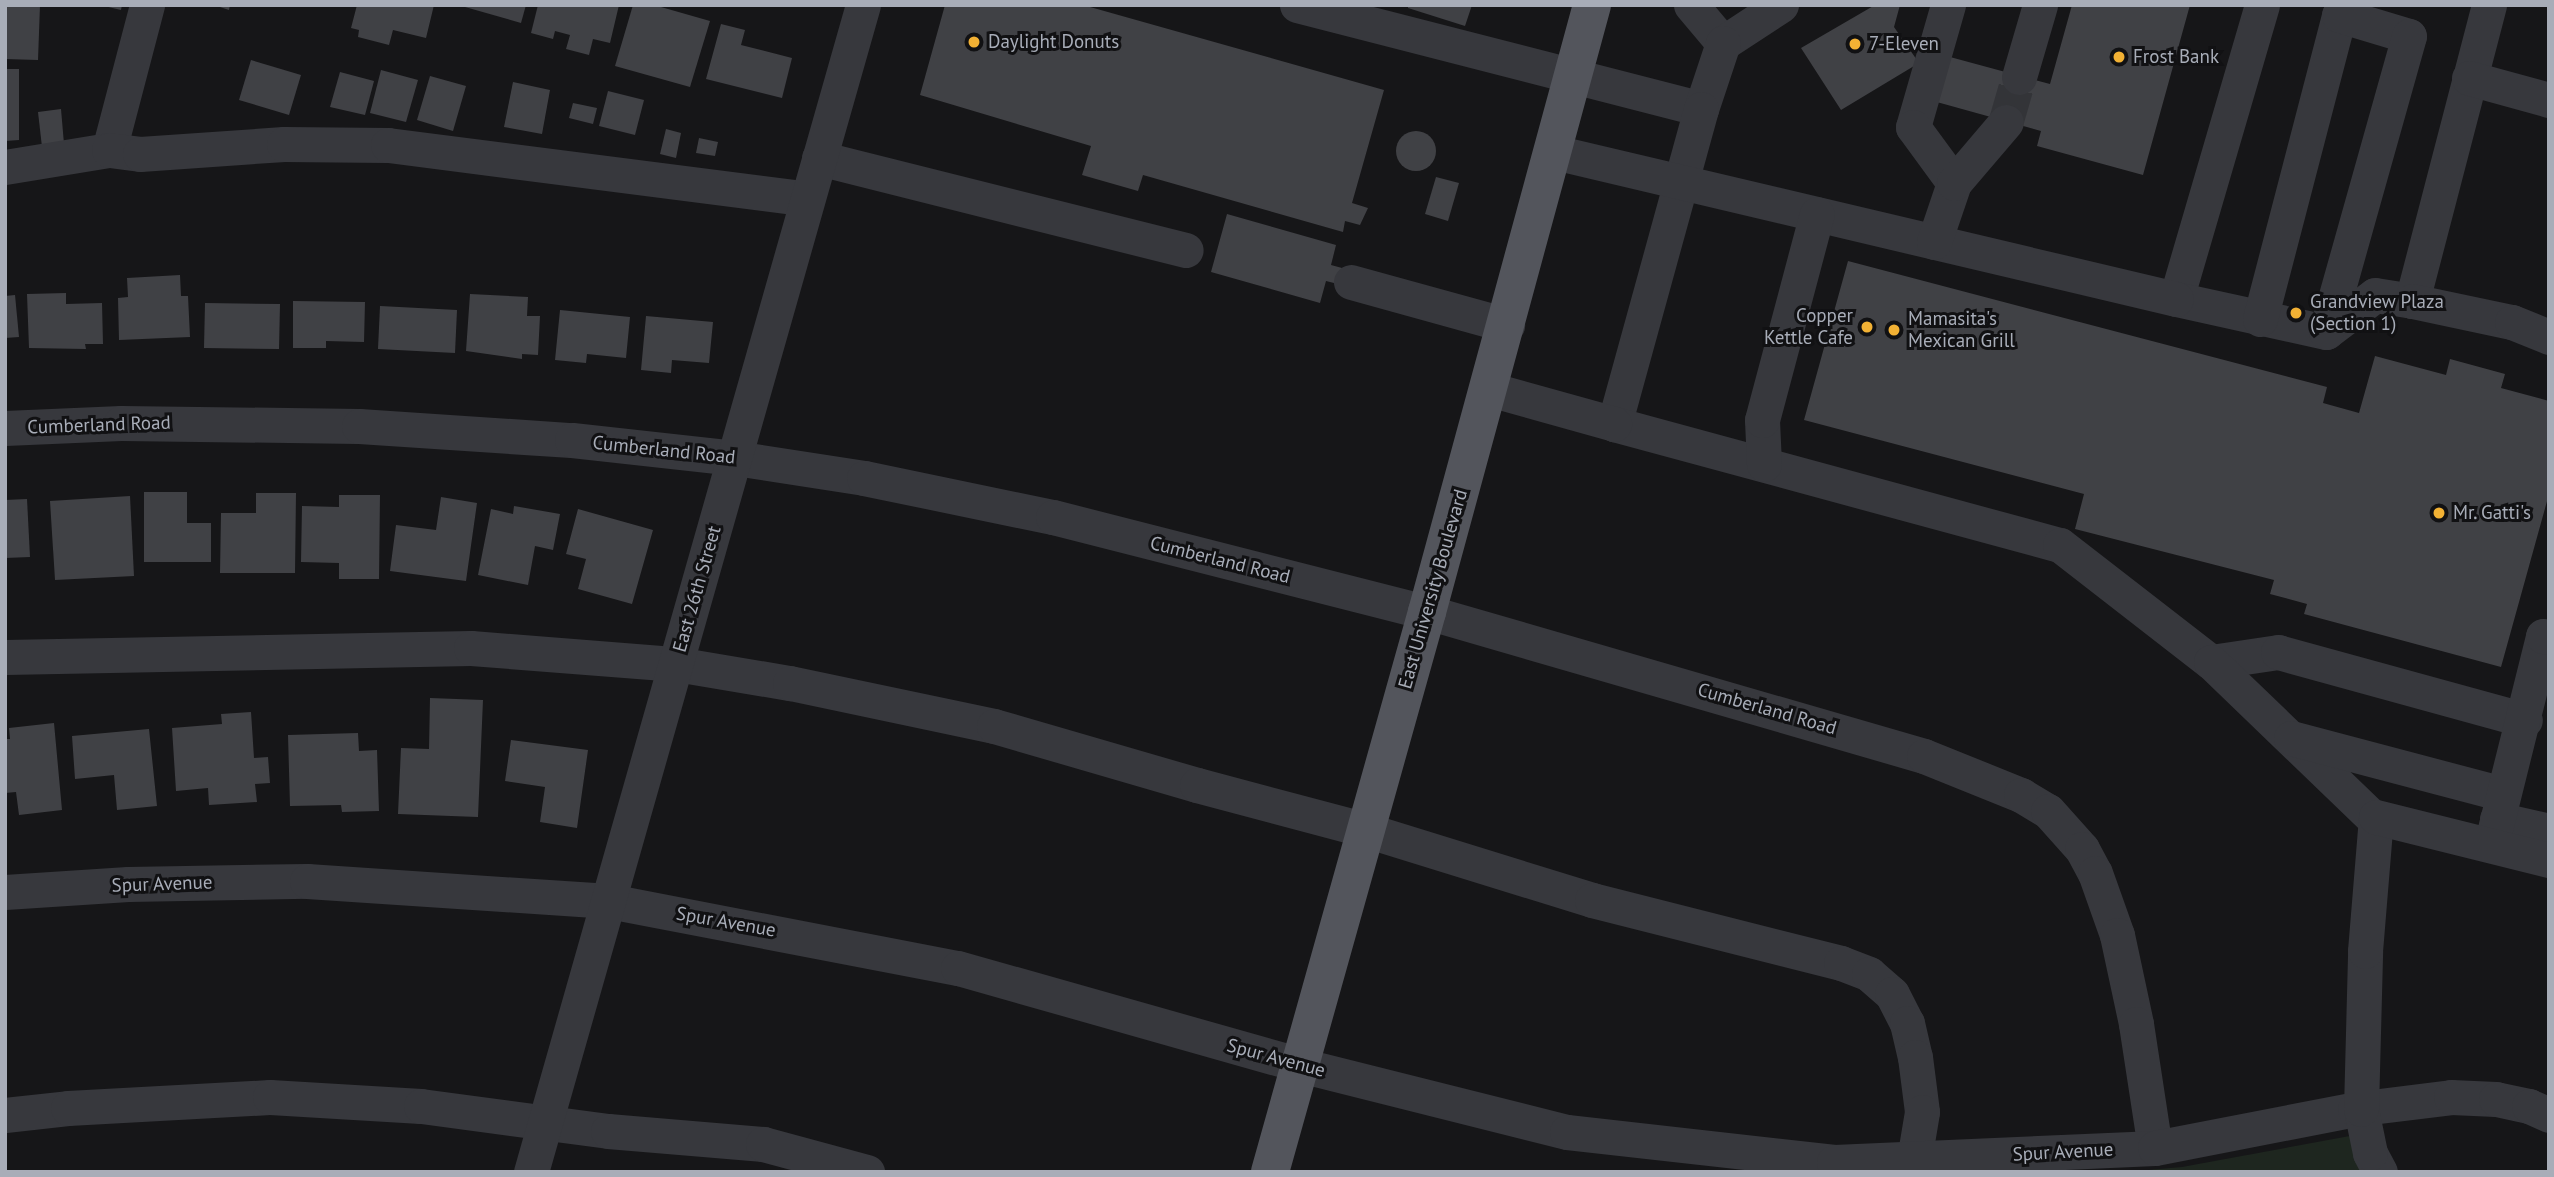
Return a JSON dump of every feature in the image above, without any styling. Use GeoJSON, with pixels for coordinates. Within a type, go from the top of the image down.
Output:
{"type":"FeatureCollection","features":[{"type":"Feature","properties":{"kind":"main road","name":"East University Boulevard"},"geometry":{"type":"LineString","coordinates":[[1270,1172],[1507,325],[1592,5]]}},
{"type":"Feature","properties":{"kind":"street"},"geometry":{"type":"LineString","coordinates":[[109,150],[147,5]]}},
{"type":"Feature","properties":{"kind":"street","name":"East 26th Street"},"geometry":{"type":"LineString","coordinates":[[531,1172],[863,5]]}},
{"type":"Feature","properties":{"kind":"street"},"geometry":{"type":"LineString","coordinates":[[1614,424],[1684,182],[1701,109],[1740,24],[1782,5]]}},
{"type":"Feature","properties":{"kind":"street"},"geometry":{"type":"LineString","coordinates":[[1948,5],[1913,127],[1954,183]]}},
{"type":"Feature","properties":{"kind":"street"},"geometry":{"type":"LineString","coordinates":[[2019,77],[2040,5]]}},
{"type":"Feature","properties":{"kind":"street"},"geometry":{"type":"LineString","coordinates":[[2176,299],[2262,5]]}},
{"type":"Feature","properties":{"kind":"street"},"geometry":{"type":"LineString","coordinates":[[2412,300],[2489,5]]}},
{"type":"Feature","properties":{"kind":"street"},"geometry":{"type":"LineString","coordinates":[[1689,6],[1740,24]]}},
{"type":"Feature","properties":{"kind":"street"},"geometry":{"type":"LineString","coordinates":[[1315,7],[1574,78],[1701,109]]}},
{"type":"Feature","properties":{"kind":"street"},"geometry":{"type":"LineString","coordinates":[[2260,319],[2339,15],[2409,36],[2326,332]]}},
{"type":"Feature","properties":{"kind":"street"},"geometry":{"type":"LineString","coordinates":[[2469,78],[2549,100]]}},
{"type":"Feature","properties":{"kind":"street"},"geometry":{"type":"LineString","coordinates":[[1934,242],[1954,183],[2006,122]]}},
{"type":"Feature","properties":{"kind":"street"},"geometry":{"type":"LineString","coordinates":[[5,167],[109,150],[140,154],[284,144],[388,145],[807,199]]}},
{"type":"Feature","properties":{"kind":"street"},"geometry":{"type":"LineString","coordinates":[[1554,152],[2260,319],[2326,332],[2375,295],[2412,300],[2512,322],[2549,337]]}},
{"type":"Feature","properties":{"kind":"street"},"geometry":{"type":"LineString","coordinates":[[819,158],[1186,250]]}},
{"type":"Feature","properties":{"kind":"street"},"geometry":{"type":"LineString","coordinates":[[1764,464],[1762,420],[1817,214]]}},
{"type":"Feature","properties":{"kind":"street"},"geometry":{"type":"LineString","coordinates":[[1351,282],[1507,325]]}},
{"type":"Feature","properties":{"kind":"street"},"geometry":{"type":"LineString","coordinates":[[1489,389],[2060,545],[2211,662],[2375,820]]}},
{"type":"Feature","properties":{"kind":"street","name":"Cumberland Road"},"geometry":{"type":"LineString","coordinates":[[5,428],[121,423],[359,426],[572,440],[734,458],[864,478],[1053,517],[1427,612],[1924,756],[1982,776],[2021,794],[2048,811],[2082,849],[2107,901],[2136,1024],[2155,1148]]}},
{"type":"Feature","properties":{"kind":"street"},"geometry":{"type":"LineString","coordinates":[[2497,820],[2547,628]]}},
{"type":"Feature","properties":{"kind":"street"},"geometry":{"type":"LineString","coordinates":[[5,657],[471,648],[676,664],[790,684],[994,726],[1197,785],[1366,830],[1592,900],[1841,963],[1869,974],[1892,994],[1910,1035],[1922,1112],[1913,1165]]}},
{"type":"Feature","properties":{"kind":"street"},"geometry":{"type":"LineString","coordinates":[[2211,662],[2278,652],[2525,720]]}},
{"type":"Feature","properties":{"kind":"street"},"geometry":{"type":"LineString","coordinates":[[2287,737],[2497,820],[2549,831]]}},
{"type":"Feature","properties":{"kind":"street"},"geometry":{"type":"LineString","coordinates":[[2380,1172],[2370,1153],[2361,1108],[2365,951],[2376,817],[2497,820],[2549,860]]}},
{"type":"Feature","properties":{"kind":"street","name":"Spur Avenue"},"geometry":{"type":"LineString","coordinates":[[5,892],[128,884],[307,881],[608,901],[841,943],[958,968],[1300,1065],[1567,1132],[1833,1162],[1913,1165],[2155,1148],[2361,1108],[2451,1097],[2496,1099],[2529,1106],[2549,1115]]}},
{"type":"Feature","properties":{"kind":"street"},"geometry":{"type":"LineString","coordinates":[[5,1115],[68,1108],[270,1097],[421,1106],[608,1131],[763,1144],[867,1172]]}},
{"type":"Feature","properties":{"kind":"shaded area"},"geometry":{"type":"Polygon","coordinates":[[[2366,1133],[2380,1172],[2125,1172],[2182,1167],[2366,1133]]]}},
{"type":"Feature","properties":{"kind":"building"},"geometry":{"type":"Polygon","coordinates":[[[5,5],[40,5],[38,60],[5,59],[5,5]]]}},
{"type":"Feature","properties":{"kind":"building"},"geometry":{"type":"Polygon","coordinates":[[[100,5],[122,5],[121,10],[100,5]]]}},
{"type":"Feature","properties":{"kind":"building"},"geometry":{"type":"Polygon","coordinates":[[[214,5],[230,5],[229,10],[214,5]]]}},
{"type":"Feature","properties":{"kind":"building"},"geometry":{"type":"Polygon","coordinates":[[[357,5],[434,5],[426,38],[393,30],[389,45],[358,37],[359,30],[351,28],[357,5]]]}},
{"type":"Feature","properties":{"kind":"building"},"geometry":{"type":"Polygon","coordinates":[[[458,5],[526,5],[521,23],[458,5]]]}},
{"type":"Feature","properties":{"kind":"building"},"geometry":{"type":"Polygon","coordinates":[[[538,5],[619,5],[610,43],[593,39],[589,55],[566,49],[570,35],[555,31],[553,39],[531,33],[538,5]]]}},
{"type":"Feature","properties":{"kind":"building"},"geometry":{"type":"Polygon","coordinates":[[[633,5],[654,5],[710,21],[690,87],[615,66],[633,5]]]}},
{"type":"Feature","properties":{"kind":"building"},"geometry":{"type":"Polygon","coordinates":[[[945,5],[1083,5],[1384,90],[1352,203],[1368,208],[1360,225],[1345,221],[1343,232],[1143,175],[1138,191],[1082,175],[1091,146],[920,95],[945,5]]]}},
{"type":"Feature","properties":{"kind":"building"},"geometry":{"type":"Polygon","coordinates":[[[1408,5],[1472,5],[1465,26],[1408,8],[1408,5]]]}},
{"type":"Feature","properties":{"kind":"building"},"geometry":{"type":"Polygon","coordinates":[[[1875,5],[1900,5],[1894,27],[1919,63],[1841,110],[1801,48],[1875,5]]]}},
{"type":"Feature","properties":{"kind":"building"},"geometry":{"type":"Polygon","coordinates":[[[2072,5],[2190,5],[2143,175],[2037,146],[2041,131],[1926,99],[1939,54],[2050,84],[2072,5]]]}},
{"type":"Feature","properties":{"kind":"building"},"geometry":{"type":"Polygon","coordinates":[[[721,24],[745,30],[741,45],[792,58],[782,98],[706,79],[721,24]]]}},
{"type":"Feature","properties":{"kind":"building"},"geometry":{"type":"Polygon","coordinates":[[[251,60],[301,75],[289,115],[239,100],[251,60]]]}},
{"type":"Feature","properties":{"kind":"building"},"geometry":{"type":"Polygon","coordinates":[[[5,69],[19,69],[19,140],[5,141],[5,69]]]}},
{"type":"Feature","properties":{"kind":"building"},"geometry":{"type":"Polygon","coordinates":[[[381,70],[418,80],[406,122],[370,113],[381,70]]]}},
{"type":"Feature","properties":{"kind":"building"},"geometry":{"type":"Polygon","coordinates":[[[340,72],[374,81],[365,115],[330,107],[340,72]]]}},
{"type":"Feature","properties":{"kind":"building"},"geometry":{"type":"Polygon","coordinates":[[[430,76],[466,86],[453,131],[417,120],[430,76]]]}},
{"type":"Feature","properties":{"kind":"building"},"geometry":{"type":"Polygon","coordinates":[[[513,82],[550,90],[542,134],[504,127],[513,82]]]}},
{"type":"Feature","properties":{"kind":"building"},"geometry":{"type":"Polygon","coordinates":[[[608,91],[644,100],[635,135],[599,126],[608,91]]]}},
{"type":"Feature","properties":{"kind":"building"},"geometry":{"type":"Polygon","coordinates":[[[573,103],[597,108],[593,124],[569,118],[573,103]]]}},
{"type":"Feature","properties":{"kind":"building"},"geometry":{"type":"Polygon","coordinates":[[[61,109],[64,144],[42,147],[38,112],[61,109]]]}},
{"type":"Feature","properties":{"kind":"building"},"geometry":{"type":"Polygon","coordinates":[[[666,129],[681,133],[676,158],[660,154],[666,129]]]}},
{"type":"Feature","properties":{"kind":"building"},"geometry":{"type":"Polygon","coordinates":[[[1416,131],[1424,132],[1430,137],[1435,143],[1435,159],[1430,165],[1424,170],[1416,171],[1408,170],[1402,165],[1397,159],[1396,151],[1397,143],[1402,137],[1408,132],[1416,131]]]}},
{"type":"Feature","properties":{"kind":"building"},"geometry":{"type":"Polygon","coordinates":[[[699,138],[718,142],[715,156],[696,153],[699,138]]]}},
{"type":"Feature","properties":{"kind":"building"},"geometry":{"type":"Polygon","coordinates":[[[1436,177],[1459,183],[1448,221],[1425,214],[1436,177]]]}},
{"type":"Feature","properties":{"kind":"building"},"geometry":{"type":"Polygon","coordinates":[[[1227,214],[1336,245],[1331,265],[1342,268],[1338,284],[1326,281],[1320,303],[1211,272],[1227,214]]]}},
{"type":"Feature","properties":{"kind":"building"},"geometry":{"type":"Polygon","coordinates":[[[1848,261],[2327,387],[2323,403],[2359,413],[2375,356],[2446,375],[2450,359],[2505,374],[2501,388],[2549,401],[2549,494],[2501,667],[2304,614],[2307,604],[2270,594],[2274,580],[2075,529],[2084,494],[1804,420],[1848,261]]]}},
{"type":"Feature","properties":{"kind":"building"},"geometry":{"type":"Polygon","coordinates":[[[180,275],[181,296],[188,296],[190,337],[119,340],[118,298],[128,297],[127,278],[180,275]]]}},
{"type":"Feature","properties":{"kind":"building"},"geometry":{"type":"Polygon","coordinates":[[[66,293],[66,304],[102,303],[103,344],[85,344],[86,349],[29,348],[27,294],[66,293]]]}},
{"type":"Feature","properties":{"kind":"building"},"geometry":{"type":"Polygon","coordinates":[[[470,294],[528,297],[527,316],[540,316],[538,355],[522,354],[522,359],[466,351],[470,294]]]}},
{"type":"Feature","properties":{"kind":"building"},"geometry":{"type":"Polygon","coordinates":[[[15,295],[19,337],[5,338],[5,296],[15,295]]]}},
{"type":"Feature","properties":{"kind":"building"},"geometry":{"type":"Polygon","coordinates":[[[293,301],[365,302],[364,342],[326,341],[326,348],[293,348],[293,301]]]}},
{"type":"Feature","properties":{"kind":"building"},"geometry":{"type":"Polygon","coordinates":[[[205,303],[280,304],[279,349],[204,348],[205,303]]]}},
{"type":"Feature","properties":{"kind":"building"},"geometry":{"type":"Polygon","coordinates":[[[380,306],[457,310],[455,353],[378,349],[380,306]]]}},
{"type":"Feature","properties":{"kind":"building"},"geometry":{"type":"Polygon","coordinates":[[[560,310],[630,317],[626,358],[587,354],[586,363],[555,360],[560,310]]]}},
{"type":"Feature","properties":{"kind":"building"},"geometry":{"type":"Polygon","coordinates":[[[646,316],[713,322],[709,363],[672,360],[671,373],[641,370],[646,316]]]}},
{"type":"Feature","properties":{"kind":"building"},"geometry":{"type":"Polygon","coordinates":[[[144,492],[187,492],[187,523],[211,523],[211,562],[144,562],[144,492]]]}},
{"type":"Feature","properties":{"kind":"building"},"geometry":{"type":"Polygon","coordinates":[[[256,493],[296,493],[295,573],[220,573],[221,513],[256,513],[256,493]]]}},
{"type":"Feature","properties":{"kind":"building"},"geometry":{"type":"Polygon","coordinates":[[[339,495],[380,495],[379,579],[339,579],[339,563],[301,562],[302,506],[339,507],[339,495]]]}},
{"type":"Feature","properties":{"kind":"building"},"geometry":{"type":"Polygon","coordinates":[[[130,496],[134,576],[55,580],[50,501],[130,496]]]}},
{"type":"Feature","properties":{"kind":"building"},"geometry":{"type":"Polygon","coordinates":[[[441,497],[477,503],[466,581],[390,571],[396,525],[436,530],[441,497]]]}},
{"type":"Feature","properties":{"kind":"building"},"geometry":{"type":"Polygon","coordinates":[[[27,499],[30,557],[5,558],[5,500],[27,499]]]}},
{"type":"Feature","properties":{"kind":"building"},"geometry":{"type":"Polygon","coordinates":[[[514,506],[560,514],[553,550],[535,546],[528,585],[478,575],[491,509],[513,514],[514,506]]]}},
{"type":"Feature","properties":{"kind":"building"},"geometry":{"type":"Polygon","coordinates":[[[578,509],[653,530],[632,604],[578,589],[586,559],[566,554],[578,509]]]}},
{"type":"Feature","properties":{"kind":"building"},"geometry":{"type":"Polygon","coordinates":[[[430,698],[483,700],[478,817],[398,814],[401,748],[429,749],[430,698]]]}},
{"type":"Feature","properties":{"kind":"building"},"geometry":{"type":"Polygon","coordinates":[[[251,712],[254,758],[268,757],[270,783],[255,784],[257,802],[209,805],[208,788],[176,791],[172,728],[222,724],[221,714],[251,712]]]}},
{"type":"Feature","properties":{"kind":"building"},"geometry":{"type":"Polygon","coordinates":[[[54,723],[62,810],[19,815],[16,792],[5,793],[5,739],[10,739],[9,728],[54,723]]]}},
{"type":"Feature","properties":{"kind":"building"},"geometry":{"type":"Polygon","coordinates":[[[149,729],[157,806],[117,810],[114,775],[75,779],[72,736],[149,729]]]}},
{"type":"Feature","properties":{"kind":"building"},"geometry":{"type":"Polygon","coordinates":[[[358,733],[359,751],[377,750],[379,811],[342,812],[341,805],[290,806],[288,735],[358,733]]]}},
{"type":"Feature","properties":{"kind":"building"},"geometry":{"type":"Polygon","coordinates":[[[511,740],[588,750],[577,828],[540,822],[545,787],[505,781],[511,740]]]}},
{"type":"Feature","properties":{"kind":"tunnel"},"geometry":{"type":"LineString","coordinates":[[2006,122],[2019,77]]}},
{"type":"Feature","properties":{"kind":"place","name":"Daylight Donuts"},"geometry":{"type":"Point","coordinates":[974,42]}},
{"type":"Feature","properties":{"kind":"place","name":"7-Eleven"},"geometry":{"type":"Point","coordinates":[1855,44]}},
{"type":"Feature","properties":{"kind":"place","name":"Frost Bank"},"geometry":{"type":"Point","coordinates":[2119,57]}},
{"type":"Feature","properties":{"kind":"place","name":"Grandview Plaza (Section 1)"},"geometry":{"type":"Point","coordinates":[2296,313]}},
{"type":"Feature","properties":{"kind":"place","name":"Copper Kettle Cafe"},"geometry":{"type":"Point","coordinates":[1867,327]}},
{"type":"Feature","properties":{"kind":"place","name":"Mamasita's Mexican Grill"},"geometry":{"type":"Point","coordinates":[1894,330]}},
{"type":"Feature","properties":{"kind":"place","name":"Mr. Gatti's"},"geometry":{"type":"Point","coordinates":[2439,513]}}]}
